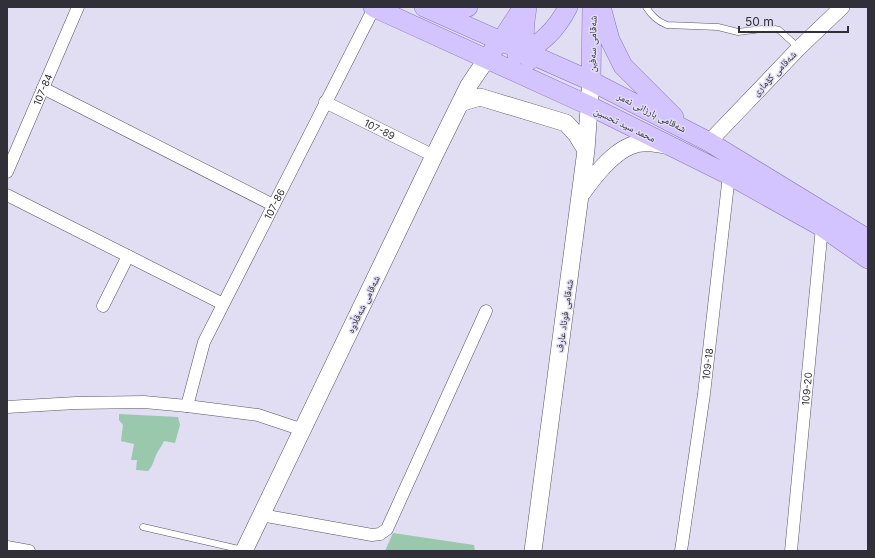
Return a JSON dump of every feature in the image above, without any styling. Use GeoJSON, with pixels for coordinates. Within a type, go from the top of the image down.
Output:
{"type":"FeatureCollection","features":[{"type":"Feature","properties":{"kind":"main road","name":"محمد سید تحسین"},"geometry":{"type":"LineString","coordinates":[[373,7],[432,33],[486,60],[590,106],[729,175],[822,226],[868,259]]}},
{"type":"Feature","properties":{"kind":"main road"},"geometry":{"type":"LineString","coordinates":[[425,7],[455,9],[468,7]]}},
{"type":"Feature","properties":{"kind":"main road","name":"شەقامی بارزانی نەمر"},"geometry":{"type":"LineString","coordinates":[[425,7],[591,81],[709,142],[868,239]]}},
{"type":"Feature","properties":{"kind":"main road"},"geometry":{"type":"LineString","coordinates":[[486,60],[501,41],[523,7]]}},
{"type":"Feature","properties":{"kind":"main road"},"geometry":{"type":"LineString","coordinates":[[527,7],[523,34],[526,52],[532,67],[544,80],[566,96]]}},
{"type":"Feature","properties":{"kind":"main road"},"geometry":{"type":"LineString","coordinates":[[486,60],[505,58],[526,52],[551,32],[560,21],[568,7]]}},
{"type":"Feature","properties":{"kind":"main road","name":"شەقامی سەفین"},"geometry":{"type":"LineString","coordinates":[[591,81],[592,7]]}},
{"type":"Feature","properties":{"kind":"main road"},"geometry":{"type":"LineString","coordinates":[[601,7],[610,40],[623,66],[686,130]]}},
{"type":"Feature","properties":{"kind":"main road","name":"شەقامی شەقڵاوە"},"geometry":{"type":"LineString","coordinates":[[244,551],[460,103],[469,85],[486,60]]}},
{"type":"Feature","properties":{"kind":"main road","name":"شەقامی فوئاد عارف"},"geometry":{"type":"LineString","coordinates":[[533,551],[586,150],[591,81]]}},
{"type":"Feature","properties":{"kind":"main road"},"geometry":{"type":"LineString","coordinates":[[460,103],[480,97],[566,123],[576,134],[586,150]]}},
{"type":"Feature","properties":{"kind":"main road"},"geometry":{"type":"LineString","coordinates":[[580,195],[601,168],[616,154],[642,142],[669,146]]}},
{"type":"Feature","properties":{"kind":"street","name":"107-84"},"geometry":{"type":"LineString","coordinates":[[7,172],[78,7]]}},
{"type":"Feature","properties":{"kind":"street","name":"107-86"},"geometry":{"type":"LineString","coordinates":[[187,406],[204,342],[373,7]]}},
{"type":"Feature","properties":{"kind":"street","name":"شەقامی کۆماری"},"geometry":{"type":"LineString","coordinates":[[709,142],[799,48],[842,7]]}},
{"type":"Feature","properties":{"kind":"street"},"geometry":{"type":"LineString","coordinates":[[43,88],[273,204]]}},
{"type":"Feature","properties":{"kind":"street","name":"107-89"},"geometry":{"type":"LineString","coordinates":[[325,102],[434,156]]}},
{"type":"Feature","properties":{"kind":"street","name":"109-18"},"geometry":{"type":"LineString","coordinates":[[681,551],[703,402],[729,175]]}},
{"type":"Feature","properties":{"kind":"street"},"geometry":{"type":"LineString","coordinates":[[7,195],[223,304]]}},
{"type":"Feature","properties":{"kind":"street","name":"109-20"},"geometry":{"type":"LineString","coordinates":[[791,551],[822,226]]}},
{"type":"Feature","properties":{"kind":"street"},"geometry":{"type":"LineString","coordinates":[[102,306],[128,256]]}},
{"type":"Feature","properties":{"kind":"street"},"geometry":{"type":"LineString","coordinates":[[261,515],[372,535],[380,534],[387,529],[486,311]]}},
{"type":"Feature","properties":{"kind":"street"},"geometry":{"type":"LineString","coordinates":[[7,407],[76,403],[144,402],[258,415],[303,430]]}},
{"type":"Feature","properties":{"kind":"street"},"geometry":{"type":"LineString","coordinates":[[7,547],[29,551]]}},
{"type":"Feature","properties":{"kind":"lane"},"geometry":{"type":"LineString","coordinates":[[646,7],[652,16],[659,22],[667,25],[718,27],[738,32],[770,28],[779,30],[799,48]]}},
{"type":"Feature","properties":{"kind":"lane"},"geometry":{"type":"LineString","coordinates":[[142,527],[244,551]]}},
{"type":"Feature","properties":{"kind":"green space"},"geometry":{"type":"Polygon","coordinates":[[[119,414],[178,417],[180,425],[175,443],[164,441],[148,471],[136,470],[137,460],[131,460],[134,444],[121,441],[123,425],[119,420],[119,414]]]}},
{"type":"Feature","properties":{"kind":"green space"},"geometry":{"type":"Polygon","coordinates":[[[393,533],[474,545],[475,551],[385,551],[393,533]]]}}]}
